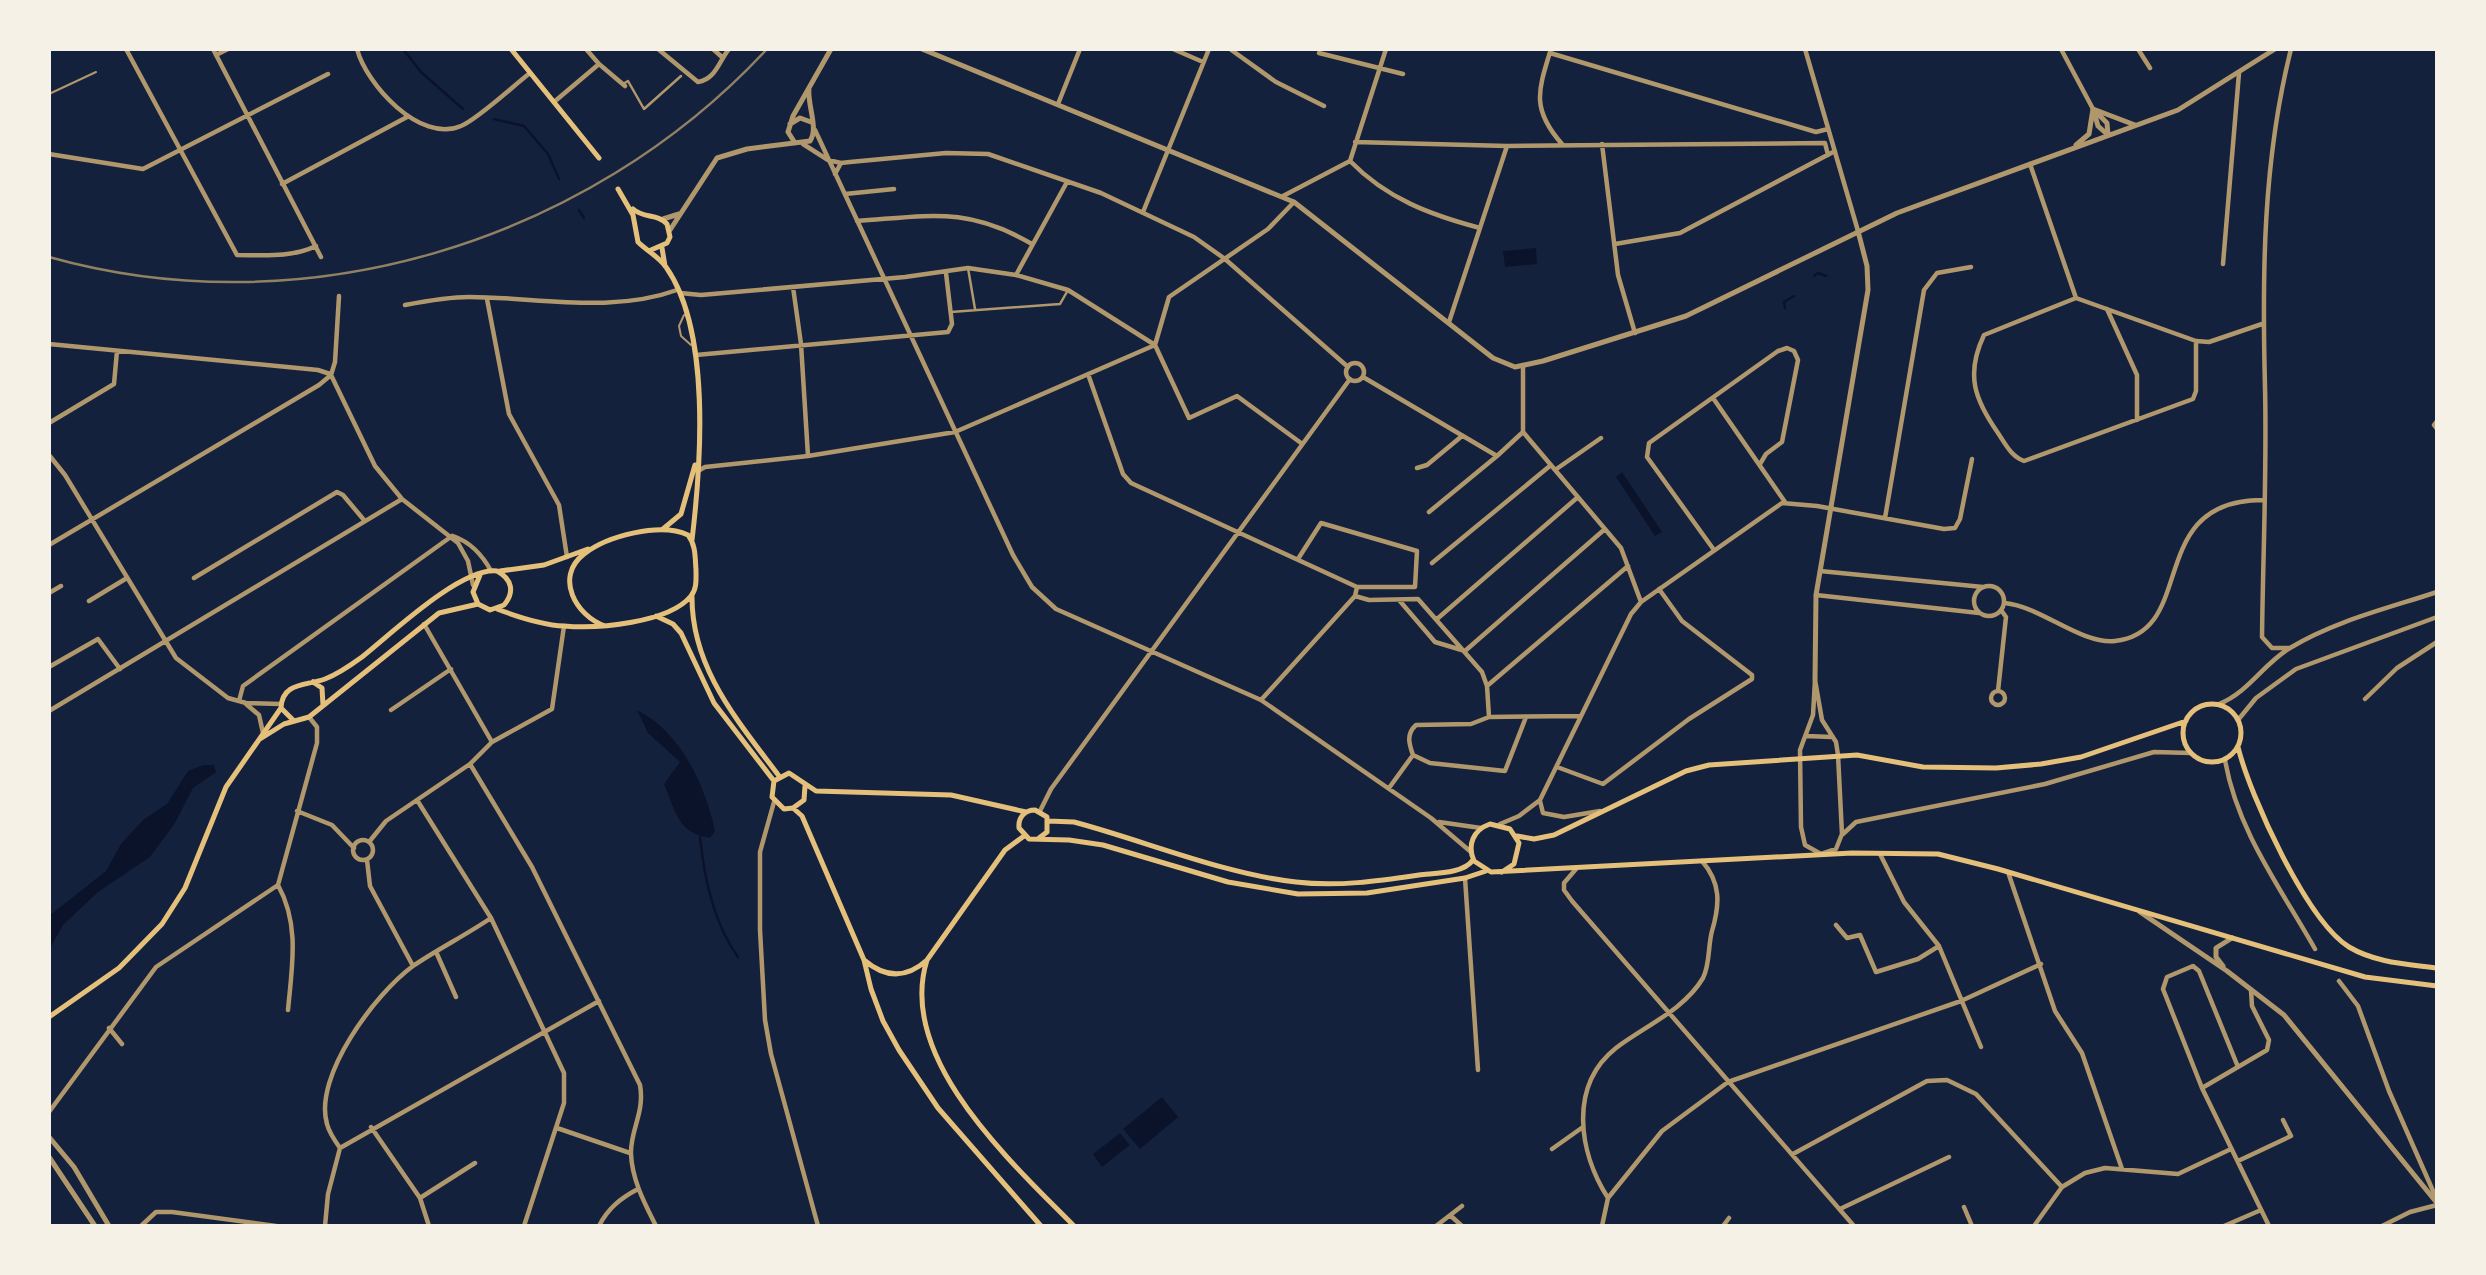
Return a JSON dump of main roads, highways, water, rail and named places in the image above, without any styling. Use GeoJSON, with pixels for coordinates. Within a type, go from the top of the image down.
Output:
{"type":"FeatureCollection","features":[{"type":"Feature","properties":{"kind":"main road"},"geometry":{"type":"LineString","coordinates":[[511,49],[599,158]]}},
{"type":"Feature","properties":{"kind":"main road"},"geometry":{"type":"LineString","coordinates":[[618,189],[637,227],[638,242],[651,250],[665,266],[678,292],[696,355],[699,410],[692,540],[696,579],[692,595],[695,630],[702,656],[722,701],[776,778]]}},
{"type":"Feature","properties":{"kind":"main road"},"geometry":{"type":"LineString","coordinates":[[627,205],[647,217],[663,219],[670,230],[667,243],[662,248],[651,250]]}},
{"type":"Feature","properties":{"kind":"main road"},"geometry":{"type":"LineString","coordinates":[[637,227],[647,217]]}},
{"type":"Feature","properties":{"kind":"main road"},"geometry":{"type":"LineString","coordinates":[[662,248],[665,266]]}},
{"type":"Feature","properties":{"kind":"main road"},"geometry":{"type":"LineString","coordinates":[[49,1017],[119,968],[162,924],[185,888],[226,787],[281,706],[285,694],[293,687],[332,676],[358,660],[447,588],[494,571],[540,566],[599,545],[669,526],[681,514],[697,452]]}},
{"type":"Feature","properties":{"kind":"main road"},"geometry":{"type":"LineString","coordinates":[[659,530],[682,532],[692,540]]}},
{"type":"Feature","properties":{"kind":"main road"},"geometry":{"type":"LineString","coordinates":[[599,545],[584,554],[575,564],[571,589],[576,606],[584,616],[605,626]]}},
{"type":"Feature","properties":{"kind":"main road"},"geometry":{"type":"LineString","coordinates":[[494,571],[509,582],[511,590],[504,605],[497,609]]}},
{"type":"Feature","properties":{"kind":"main road"},"geometry":{"type":"LineString","coordinates":[[476,576],[473,585],[478,604]]}},
{"type":"Feature","properties":{"kind":"main road"},"geometry":{"type":"LineString","coordinates":[[258,741],[293,720],[309,717],[439,613],[478,604],[564,626],[605,626],[655,616],[673,609],[692,595]]}},
{"type":"Feature","properties":{"kind":"main road"},"geometry":{"type":"LineString","coordinates":[[655,616],[673,624],[681,633],[714,703],[776,778]]}},
{"type":"Feature","properties":{"kind":"main road"},"geometry":{"type":"LineString","coordinates":[[313,682],[324,693],[323,706]]}},
{"type":"Feature","properties":{"kind":"main road"},"geometry":{"type":"LineString","coordinates":[[2219,705],[2230,710],[2238,720],[2242,734],[2238,747],[2225,760],[2201,760],[2191,753],[2183,732],[2186,721],[2199,707],[2219,705]]}},
{"type":"Feature","properties":{"kind":"main road"},"geometry":{"type":"LineString","coordinates":[[281,706],[293,720]]}},
{"type":"Feature","properties":{"kind":"main road"},"geometry":{"type":"LineString","coordinates":[[1486,871],[1474,860],[1471,852],[1474,836],[1481,828],[1500,824],[1516,836],[1546,838],[1686,771],[1709,765],[1838,755],[1874,757],[1923,767],[1996,768],[2041,764],[2081,757],[2186,721]]}},
{"type":"Feature","properties":{"kind":"main road"},"geometry":{"type":"LineString","coordinates":[[2238,747],[2250,788],[2271,833],[2327,929],[2347,946],[2367,956],[2437,968]]}},
{"type":"Feature","properties":{"kind":"main road"},"geometry":{"type":"LineString","coordinates":[[776,778],[795,775],[805,786],[816,791],[951,795],[1026,811],[1040,811],[1048,821],[1047,832],[1039,838]]}},
{"type":"Feature","properties":{"kind":"main road"},"geometry":{"type":"LineString","coordinates":[[776,778],[771,792],[774,802],[784,808],[793,808],[804,800],[805,786]]}},
{"type":"Feature","properties":{"kind":"main road"},"geometry":{"type":"LineString","coordinates":[[793,808],[802,816],[853,933],[883,1021],[916,1078],[938,1108],[1041,1226]]}},
{"type":"Feature","properties":{"kind":"main road"},"geometry":{"type":"LineString","coordinates":[[1024,836],[1019,823],[1026,811]]}},
{"type":"Feature","properties":{"kind":"main road"},"geometry":{"type":"LineString","coordinates":[[1048,821],[1074,822],[1262,876],[1304,883],[1343,884],[1429,874],[1465,867],[1474,860]]}},
{"type":"Feature","properties":{"kind":"main road"},"geometry":{"type":"LineString","coordinates":[[1074,1226],[977,1119],[939,1065],[927,1038],[921,1004],[922,977],[927,960],[1005,850],[1024,836],[1103,845],[1228,882],[1284,892],[1337,895],[1466,880],[1486,871],[1576,869],[1821,854],[1938,854],[2365,977],[2437,986]]}},
{"type":"Feature","properties":{"kind":"main road"},"geometry":{"type":"LineString","coordinates":[[1502,872],[1517,859],[1520,849],[1516,836]]}},
{"type":"Feature","properties":{"kind":"main road"},"geometry":{"type":"LineString","coordinates":[[864,960],[884,973],[895,975],[908,973],[927,960]]}},
{"type":"Feature","properties":{"kind":"water"},"geometry":{"type":"Polygon","coordinates":[[[1536,248],[1537,264],[1505,267],[1503,251],[1536,248]]]}},
{"type":"Feature","properties":{"kind":"water"},"geometry":{"type":"Polygon","coordinates":[[[1622,472],[1662,532],[1655,536],[1616,477],[1622,472]]]}},
{"type":"Feature","properties":{"kind":"water"},"geometry":{"type":"Polygon","coordinates":[[[637,710],[666,732],[689,762],[711,813],[715,831],[710,838],[684,826],[675,812],[664,784],[680,762],[648,733],[637,710]]]}},
{"type":"Feature","properties":{"kind":"water"},"geometry":{"type":"Polygon","coordinates":[[[203,765],[214,765],[216,772],[193,788],[175,823],[150,857],[98,892],[63,925],[49,950],[49,916],[106,871],[121,844],[143,820],[167,804],[188,771],[203,765]]]}},
{"type":"Feature","properties":{"kind":"water"},"geometry":{"type":"Polygon","coordinates":[[[1162,1097],[1178,1117],[1140,1149],[1123,1129],[1162,1097]]]}},
{"type":"Feature","properties":{"kind":"water"},"geometry":{"type":"Polygon","coordinates":[[[1120,1133],[1130,1145],[1102,1167],[1093,1154],[1120,1133]]]}},
{"type":"Feature","properties":{"kind":"waterway"},"geometry":{"type":"LineString","coordinates":[[403,49],[421,72],[463,109]]}},
{"type":"Feature","properties":{"kind":"waterway"},"geometry":{"type":"LineString","coordinates":[[494,119],[524,126],[548,154],[559,179]]}},
{"type":"Feature","properties":{"kind":"waterway"},"geometry":{"type":"LineString","coordinates":[[579,210],[584,218]]}},
{"type":"Feature","properties":{"kind":"waterway"},"geometry":{"type":"LineString","coordinates":[[1814,276],[1818,273],[1826,276]]}},
{"type":"Feature","properties":{"kind":"waterway"},"geometry":{"type":"LineString","coordinates":[[1785,308],[1784,302],[1794,296]]}},
{"type":"Feature","properties":{"kind":"waterway"},"geometry":{"type":"LineString","coordinates":[[700,837],[704,868],[716,915],[738,957]]}},
{"type":"Feature","properties":{"kind":"railway"},"geometry":{"type":"LineString","coordinates":[[49,257],[146,277],[244,282],[341,274],[437,252],[529,219],[615,173],[695,116],[767,49]]}}]}
